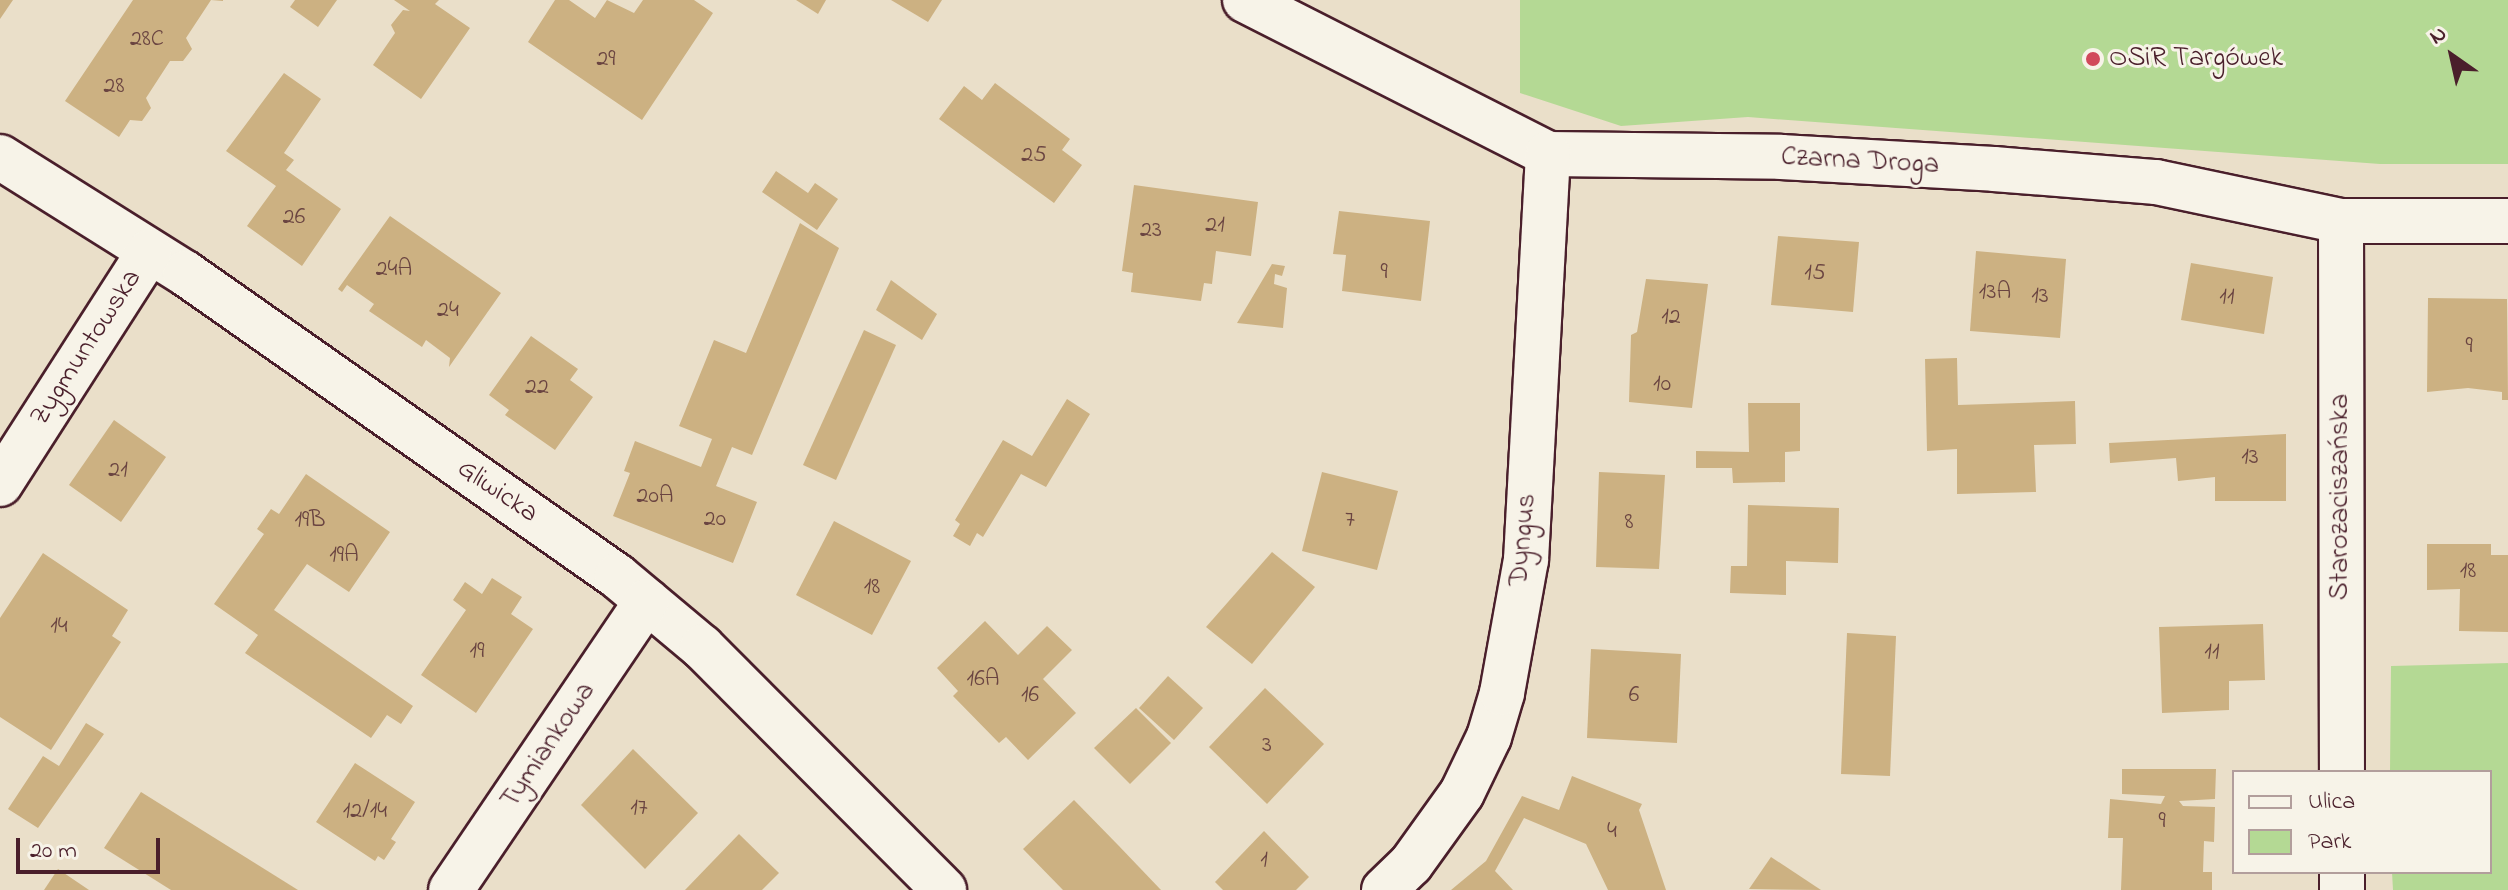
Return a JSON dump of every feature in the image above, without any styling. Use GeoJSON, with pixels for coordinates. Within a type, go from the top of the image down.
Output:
{"type":"FeatureCollection","features":[{"type":"Feature","properties":{"kind":"street","name":"Czarna Droga"},"geometry":{"type":"LineString","coordinates":[[1245,0],[1548,154],[1781,157],[2156,182],[2341,221],[2508,221]]}},
{"type":"Feature","properties":{"kind":"street","name":"Dyngus"},"geometry":{"type":"LineString","coordinates":[[1384,890],[1411,864],[1462,793],[1489,737],[1502,693],[1526,560],[1548,154]]}},
{"type":"Feature","properties":{"kind":"street","name":"Gliwicka"},"geometry":{"type":"LineString","coordinates":[[0,157],[149,252],[588,554],[702,647],[944,890]]}},
{"type":"Feature","properties":{"kind":"street","name":"Starozaciszańska"},"geometry":{"type":"LineString","coordinates":[[2341,221],[2342,770]]}},
{"type":"Feature","properties":{"kind":"street","name":"Zygmuntowska"},"geometry":{"type":"LineString","coordinates":[[0,484],[149,252]]}},
{"type":"Feature","properties":{"kind":"street","name":"Tymiankowa"},"geometry":{"type":"LineString","coordinates":[[451,890],[647,601]]}},
{"type":"Feature","properties":{"kind":"green space","name":"OSiR Targówek"},"geometry":{"type":"Polygon","coordinates":[[[1520,0],[2508,0],[2508,164],[2380,164],[1748,117],[1621,126],[1520,93],[1520,0]]]}},
{"type":"Feature","properties":{"kind":"green space"},"geometry":{"type":"Polygon","coordinates":[[[2508,663],[2508,890],[2393,890],[2392,874],[2492,874],[2492,770],[2390,770],[2391,666],[2508,663]]]}},
{"type":"Feature","properties":{"kind":"building"},"geometry":{"type":"Polygon","coordinates":[[[0,0],[13,0],[0,19],[0,0]]]}},
{"type":"Feature","properties":{"kind":"building"},"geometry":{"type":"Polygon","coordinates":[[[133,0],[211,0],[186,38],[192,49],[183,61],[170,61],[146,98],[151,108],[142,121],[130,120],[119,137],[65,101],[133,0]]]}},
{"type":"Feature","properties":{"kind":"building"},"geometry":{"type":"Polygon","coordinates":[[[295,0],[337,0],[318,27],[290,7],[295,0]]]}},
{"type":"Feature","properties":{"kind":"building"},"geometry":{"type":"Polygon","coordinates":[[[394,0],[439,0],[435,4],[470,28],[421,99],[373,65],[395,33],[391,25],[403,10],[410,11],[394,0]]]}},
{"type":"Feature","properties":{"kind":"building"},"geometry":{"type":"Polygon","coordinates":[[[555,0],[569,0],[595,18],[607,0],[634,13],[643,0],[694,0],[713,13],[642,120],[528,42],[555,0]]]}},
{"type":"Feature","properties":{"kind":"building"},"geometry":{"type":"Polygon","coordinates":[[[796,0],[826,0],[818,14],[796,0]]]}},
{"type":"Feature","properties":{"kind":"building"},"geometry":{"type":"Polygon","coordinates":[[[891,0],[942,0],[928,22],[891,0]]]}},
{"type":"Feature","properties":{"kind":"building"},"geometry":{"type":"Polygon","coordinates":[[[284,73],[321,99],[284,153],[294,160],[286,170],[341,209],[302,266],[247,226],[276,186],[226,151],[284,73]]]}},
{"type":"Feature","properties":{"kind":"building"},"geometry":{"type":"Polygon","coordinates":[[[995,83],[1070,139],[1062,150],[1082,165],[1054,203],[939,119],[964,86],[982,100],[995,83]]]}},
{"type":"Feature","properties":{"kind":"building"},"geometry":{"type":"Polygon","coordinates":[[[776,171],[808,193],[815,183],[838,199],[817,230],[762,192],[776,171]]]}},
{"type":"Feature","properties":{"kind":"building"},"geometry":{"type":"Polygon","coordinates":[[[1134,185],[1258,202],[1251,256],[1216,251],[1212,284],[1204,283],[1201,301],[1131,292],[1133,273],[1122,271],[1134,185]]]}},
{"type":"Feature","properties":{"kind":"building"},"geometry":{"type":"Polygon","coordinates":[[[1339,211],[1430,221],[1421,301],[1342,291],[1346,255],[1333,254],[1339,211]]]}},
{"type":"Feature","properties":{"kind":"building"},"geometry":{"type":"Polygon","coordinates":[[[390,216],[501,293],[449,367],[450,358],[426,340],[422,347],[369,311],[374,304],[347,285],[342,292],[338,289],[390,216]]]}},
{"type":"Feature","properties":{"kind":"building"},"geometry":{"type":"Polygon","coordinates":[[[800,223],[839,248],[752,455],[732,447],[716,486],[757,502],[733,563],[613,516],[630,473],[624,471],[635,441],[701,467],[712,439],[679,426],[714,340],[746,353],[800,223]]]}},
{"type":"Feature","properties":{"kind":"building"},"geometry":{"type":"Polygon","coordinates":[[[1778,236],[1859,242],[1853,312],[1771,305],[1778,236]]]}},
{"type":"Feature","properties":{"kind":"building"},"geometry":{"type":"Polygon","coordinates":[[[1976,251],[2066,259],[2060,338],[1970,331],[1976,251]]]}},
{"type":"Feature","properties":{"kind":"building"},"geometry":{"type":"Polygon","coordinates":[[[2191,263],[2273,277],[2264,334],[2181,320],[2191,263]]]}},
{"type":"Feature","properties":{"kind":"building"},"geometry":{"type":"Polygon","coordinates":[[[1272,264],[1285,266],[1282,276],[1275,274],[1274,284],[1287,288],[1283,328],[1237,323],[1272,264]]]}},
{"type":"Feature","properties":{"kind":"building"},"geometry":{"type":"Polygon","coordinates":[[[1646,279],[1708,284],[1692,408],[1629,402],[1631,335],[1637,332],[1646,279]]]}},
{"type":"Feature","properties":{"kind":"building"},"geometry":{"type":"Polygon","coordinates":[[[891,280],[937,314],[922,340],[876,310],[891,280]]]}},
{"type":"Feature","properties":{"kind":"building"},"geometry":{"type":"Polygon","coordinates":[[[2428,298],[2507,299],[2508,400],[2502,400],[2502,392],[2468,388],[2427,392],[2428,298]]]}},
{"type":"Feature","properties":{"kind":"building"},"geometry":{"type":"Polygon","coordinates":[[[864,330],[896,345],[836,480],[803,465],[864,330]]]}},
{"type":"Feature","properties":{"kind":"building"},"geometry":{"type":"Polygon","coordinates":[[[531,336],[578,369],[570,380],[593,397],[555,450],[505,415],[509,410],[489,395],[531,336]]]}},
{"type":"Feature","properties":{"kind":"building"},"geometry":{"type":"Polygon","coordinates":[[[1957,358],[1958,405],[2075,401],[2076,444],[2034,445],[2036,492],[1957,494],[1957,449],[1927,451],[1925,359],[1957,358]]]}},
{"type":"Feature","properties":{"kind":"building"},"geometry":{"type":"Polygon","coordinates":[[[1067,399],[1090,414],[1046,487],[1021,474],[983,537],[977,533],[970,546],[953,536],[960,524],[955,520],[1003,440],[1032,456],[1067,399]]]}},
{"type":"Feature","properties":{"kind":"building"},"geometry":{"type":"Polygon","coordinates":[[[1748,403],[1800,403],[1800,451],[1785,452],[1785,482],[1733,483],[1732,468],[1696,468],[1696,451],[1749,452],[1748,403]]]}},
{"type":"Feature","properties":{"kind":"building"},"geometry":{"type":"Polygon","coordinates":[[[114,420],[166,457],[121,522],[69,485],[114,420]]]}},
{"type":"Feature","properties":{"kind":"building"},"geometry":{"type":"Polygon","coordinates":[[[2286,434],[2286,501],[2215,501],[2215,477],[2178,481],[2176,458],[2110,463],[2109,443],[2286,434]]]}},
{"type":"Feature","properties":{"kind":"building"},"geometry":{"type":"Polygon","coordinates":[[[1322,472],[1398,491],[1377,570],[1302,551],[1322,472]]]}},
{"type":"Feature","properties":{"kind":"building"},"geometry":{"type":"Polygon","coordinates":[[[1599,472],[1665,475],[1659,569],[1596,567],[1599,472]]]}},
{"type":"Feature","properties":{"kind":"building"},"geometry":{"type":"Polygon","coordinates":[[[306,474],[390,532],[349,592],[307,564],[274,610],[413,706],[401,724],[387,715],[371,738],[245,653],[258,635],[214,604],[264,534],[257,529],[271,509],[279,514],[306,474]]]}},
{"type":"Feature","properties":{"kind":"building"},"geometry":{"type":"Polygon","coordinates":[[[1748,505],[1839,508],[1838,563],[1786,561],[1786,595],[1730,593],[1731,566],[1747,566],[1748,505]]]}},
{"type":"Feature","properties":{"kind":"building"},"geometry":{"type":"Polygon","coordinates":[[[834,521],[911,561],[872,635],[796,595],[834,521]]]}},
{"type":"Feature","properties":{"kind":"building"},"geometry":{"type":"Polygon","coordinates":[[[2427,544],[2491,544],[2491,555],[2508,555],[2508,632],[2459,631],[2460,589],[2427,590],[2427,544]]]}},
{"type":"Feature","properties":{"kind":"building"},"geometry":{"type":"Polygon","coordinates":[[[1272,552],[1315,587],[1252,664],[1206,627],[1272,552]]]}},
{"type":"Feature","properties":{"kind":"building"},"geometry":{"type":"Polygon","coordinates":[[[43,553],[128,610],[112,636],[121,642],[51,750],[0,717],[0,618],[43,553]]]}},
{"type":"Feature","properties":{"kind":"building"},"geometry":{"type":"Polygon","coordinates":[[[492,578],[522,597],[511,614],[533,629],[476,713],[421,675],[466,610],[453,600],[465,582],[482,594],[492,578]]]}},
{"type":"Feature","properties":{"kind":"building"},"geometry":{"type":"Polygon","coordinates":[[[985,621],[1018,655],[1047,626],[1072,650],[1043,679],[1076,713],[1028,760],[1006,737],[999,743],[953,696],[958,691],[937,668],[985,621]]]}},
{"type":"Feature","properties":{"kind":"building"},"geometry":{"type":"Polygon","coordinates":[[[2263,624],[2265,680],[2229,681],[2229,710],[2162,713],[2159,627],[2263,624]]]}},
{"type":"Feature","properties":{"kind":"building"},"geometry":{"type":"Polygon","coordinates":[[[1847,633],[1896,636],[1890,776],[1841,774],[1847,633]]]}},
{"type":"Feature","properties":{"kind":"building"},"geometry":{"type":"Polygon","coordinates":[[[1591,649],[1681,654],[1677,743],[1587,738],[1591,649]]]}},
{"type":"Feature","properties":{"kind":"building"},"geometry":{"type":"Polygon","coordinates":[[[1168,676],[1203,708],[1174,740],[1139,708],[1168,676]]]}},
{"type":"Feature","properties":{"kind":"building"},"geometry":{"type":"Polygon","coordinates":[[[1265,688],[1324,744],[1267,804],[1209,747],[1265,688]]]}},
{"type":"Feature","properties":{"kind":"building"},"geometry":{"type":"Polygon","coordinates":[[[1136,708],[1171,743],[1130,784],[1094,748],[1136,708]]]}},
{"type":"Feature","properties":{"kind":"building"},"geometry":{"type":"Polygon","coordinates":[[[86,723],[104,734],[38,828],[8,809],[43,756],[59,766],[86,723]]]}},
{"type":"Feature","properties":{"kind":"building"},"geometry":{"type":"Polygon","coordinates":[[[633,749],[698,813],[645,869],[581,805],[633,749]]]}},
{"type":"Feature","properties":{"kind":"building"},"geometry":{"type":"Polygon","coordinates":[[[355,763],[415,802],[391,839],[396,842],[384,860],[378,856],[375,861],[316,822],[355,763]]]}},
{"type":"Feature","properties":{"kind":"building"},"geometry":{"type":"Polygon","coordinates":[[[2122,769],[2216,769],[2215,799],[2179,801],[2183,806],[2215,807],[2214,842],[2204,841],[2203,872],[2212,872],[2212,890],[2121,890],[2123,838],[2108,838],[2110,799],[2161,804],[2165,796],[2122,794],[2122,769]]]}},
{"type":"Feature","properties":{"kind":"building"},"geometry":{"type":"Polygon","coordinates":[[[1572,776],[1642,804],[1639,810],[1666,890],[1608,890],[1586,844],[1524,818],[1495,871],[1513,890],[1451,890],[1486,861],[1522,796],[1559,810],[1572,776]]]}},
{"type":"Feature","properties":{"kind":"building"},"geometry":{"type":"Polygon","coordinates":[[[141,792],[298,890],[171,890],[104,848],[141,792]]]}},
{"type":"Feature","properties":{"kind":"building"},"geometry":{"type":"Polygon","coordinates":[[[1074,800],[1161,890],[1063,890],[1023,849],[1074,800]]]}},
{"type":"Feature","properties":{"kind":"building"},"geometry":{"type":"Polygon","coordinates":[[[1264,831],[1309,877],[1296,890],[1223,890],[1215,882],[1264,831]]]}},
{"type":"Feature","properties":{"kind":"building"},"geometry":{"type":"Polygon","coordinates":[[[739,834],[779,873],[762,890],[685,890],[739,834]]]}},
{"type":"Feature","properties":{"kind":"building"},"geometry":{"type":"Polygon","coordinates":[[[1771,857],[1821,890],[1749,889],[1771,857]]]}},
{"type":"Feature","properties":{"kind":"building"},"geometry":{"type":"Polygon","coordinates":[[[58,869],[89,890],[44,890],[58,869]]]}},
{"type":"Feature","properties":{"kind":"place","name":"OSiR Targówek"},"geometry":{"type":"Point","coordinates":[2093,59]}}]}
